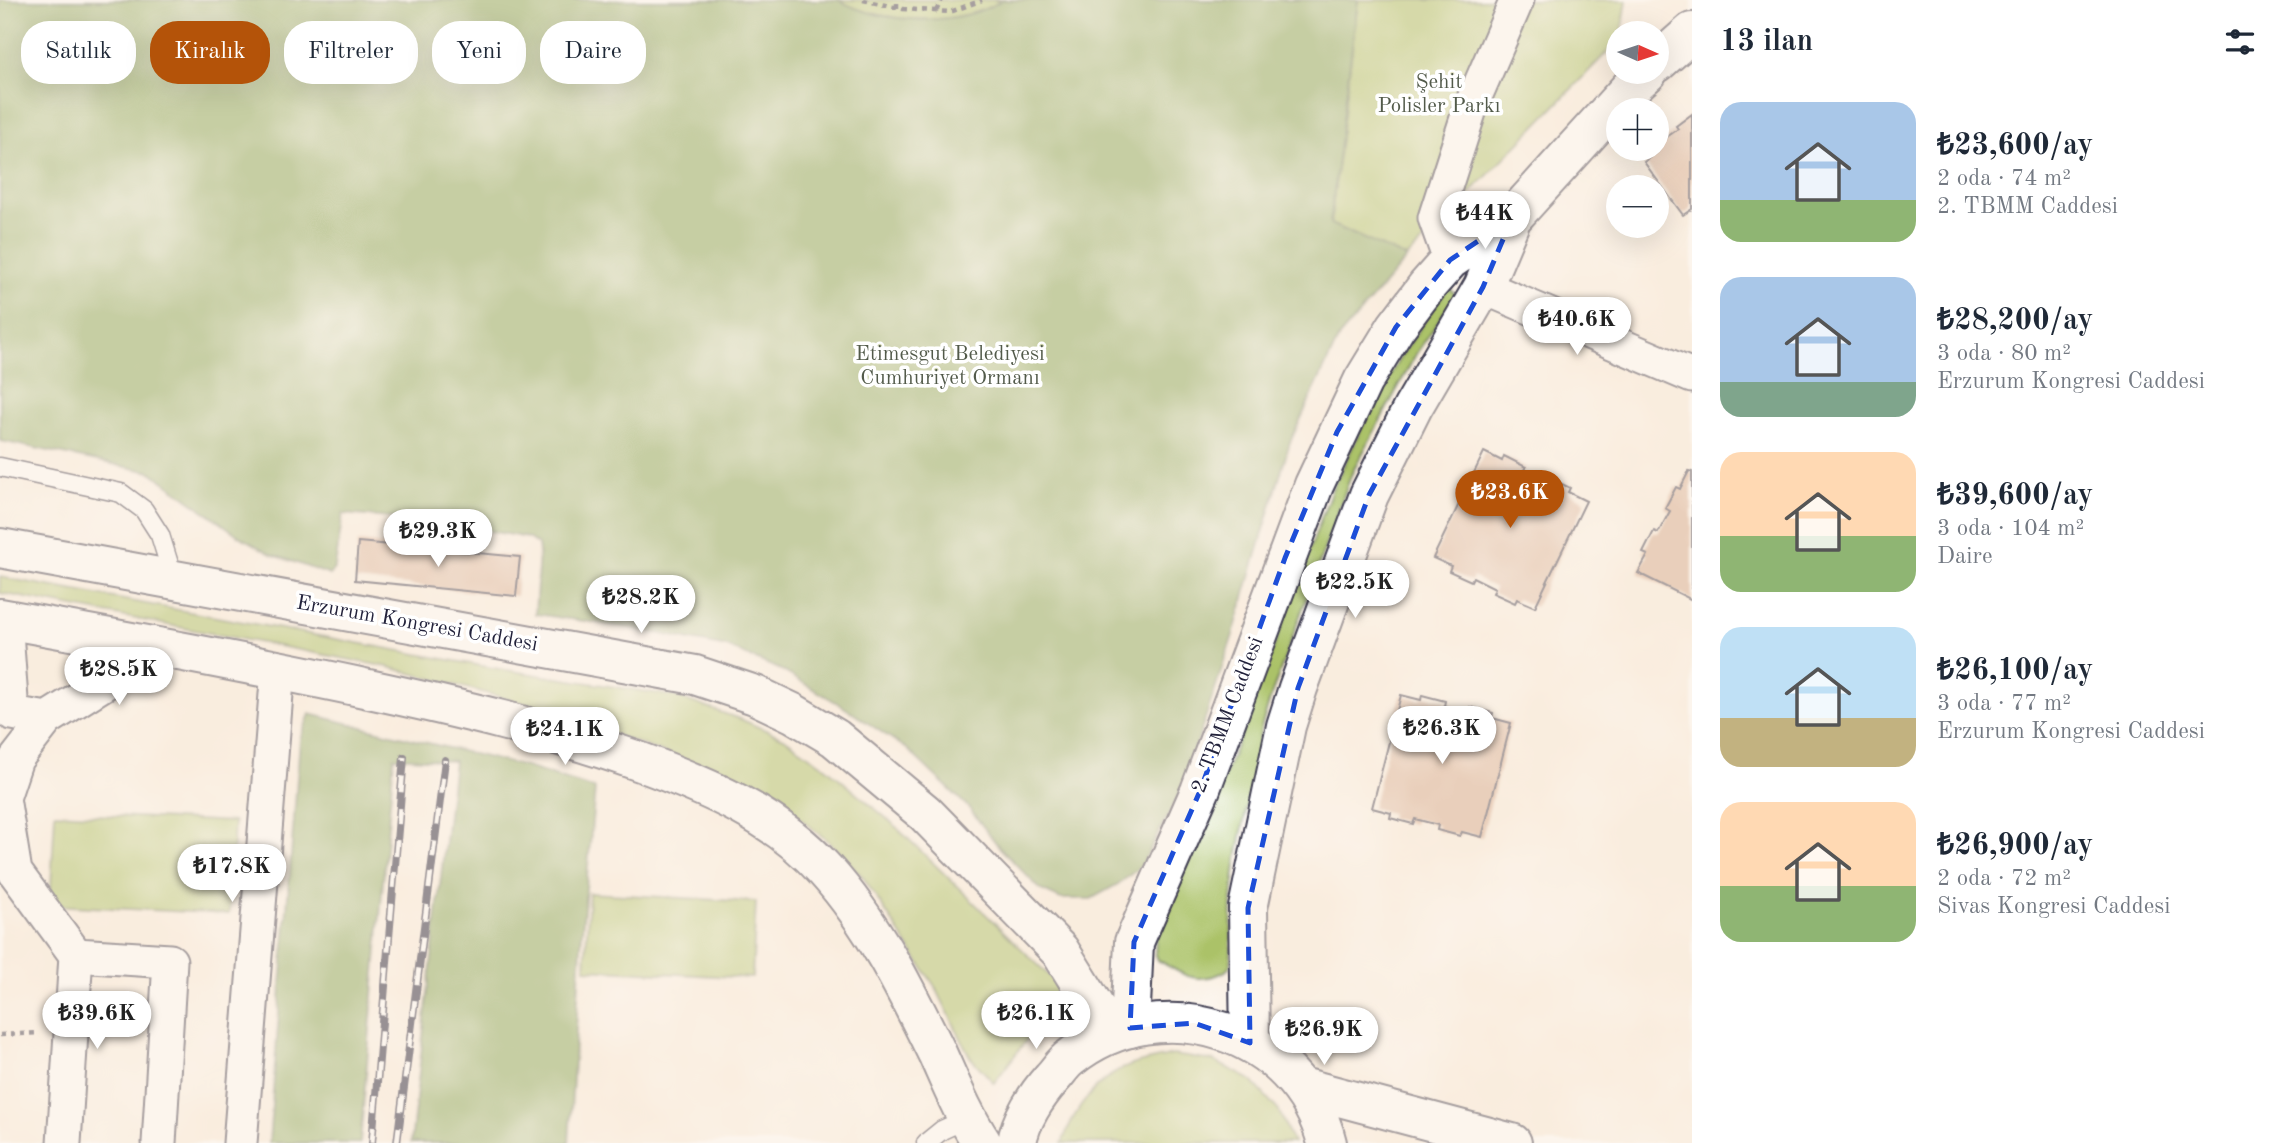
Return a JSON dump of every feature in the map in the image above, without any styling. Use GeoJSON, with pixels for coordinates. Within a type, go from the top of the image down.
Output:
{"type":"FeatureCollection","features":[{"type":"Feature","properties":{"kind":"main road"},"geometry":{"type":"LineString","coordinates":[[1670,51],[1692,32]]}},
{"type":"Feature","properties":{"kind":"main road","name":"2. TBMM Caddesi"},"geometry":{"type":"LineString","coordinates":[[1121,1031],[1134,942],[1200,791],[1314,485],[1363,381],[1396,327],[1450,260],[1512,218],[1576,145],[1636,84]]}},
{"type":"Feature","properties":{"kind":"main road","name":"2. TBMM Caddesi"},"geometry":{"type":"LineString","coordinates":[[1250,1044],[1248,908],[1286,726],[1369,495],[1413,407],[1483,287],[1512,218]]}},
{"type":"Feature","properties":{"kind":"main road"},"geometry":{"type":"LineString","coordinates":[[1450,260],[1483,287]]}},
{"type":"Feature","properties":{"kind":"main road","name":"Erzurum Kongresi Caddesi"},"geometry":{"type":"LineString","coordinates":[[0,548],[695,676],[755,695],[793,713],[835,738],[925,813],[1060,951],[1121,1031]]}},
{"type":"Feature","properties":{"kind":"main road"},"geometry":{"type":"LineString","coordinates":[[3,619],[278,669],[471,711],[585,742],[695,782],[730,799],[794,841],[823,867],[858,908],[889,959],[974,1131]]}},
{"type":"Feature","properties":{"kind":"main road"},"geometry":{"type":"LineString","coordinates":[[1017,1143],[1038,1094],[1070,1058],[1121,1031],[1152,1023],[1194,1023],[1235,1034],[1271,1056],[1302,1087],[1322,1123],[1327,1143]]}},
{"type":"Feature","properties":{"kind":"main road"},"geometry":{"type":"LineString","coordinates":[[1302,1087],[1513,1143]]}},
{"type":"Feature","properties":{"kind":"street"},"geometry":{"type":"LineString","coordinates":[[1450,260],[1435,218],[1471,106],[1517,0]]}},
{"type":"Feature","properties":{"kind":"street"},"geometry":{"type":"LineString","coordinates":[[1483,287],[1692,376]]}},
{"type":"Feature","properties":{"kind":"street"},"geometry":{"type":"LineString","coordinates":[[3,619],[12,713],[47,719]]}},
{"type":"Feature","properties":{"kind":"street"},"geometry":{"type":"LineString","coordinates":[[64,1143],[76,956],[15,872],[3,798],[16,759],[47,719],[160,648]]}},
{"type":"Feature","properties":{"kind":"street"},"geometry":{"type":"LineString","coordinates":[[240,1143],[278,669]]}},
{"type":"Feature","properties":{"kind":"street"},"geometry":{"type":"LineString","coordinates":[[76,956],[170,961],[159,1143]]}},
{"type":"Feature","properties":{"kind":"lane"},"geometry":{"type":"LineString","coordinates":[[0,467],[121,493],[144,510],[160,535],[174,580]]}},
{"type":"Feature","properties":{"kind":"lane"},"geometry":{"type":"LineString","coordinates":[[926,1143],[942,1130],[974,1131]]}},
{"type":"Feature","properties":{"kind":"path"},"geometry":{"type":"LineString","coordinates":[[863,0],[897,8],[950,12],[982,0]]}},
{"type":"Feature","properties":{"kind":"path"},"geometry":{"type":"LineString","coordinates":[[897,0],[897,8]]}},
{"type":"Feature","properties":{"kind":"path"},"geometry":{"type":"LineString","coordinates":[[936,11],[942,0]]}},
{"type":"Feature","properties":{"kind":"path"},"geometry":{"type":"LineString","coordinates":[[0,1035],[71,1032]]}},
{"type":"Feature","properties":{"kind":"highlighted area"},"geometry":{"type":"Polygon","coordinates":[[[1512,218],[1483,287],[1369,495],[1298,688],[1248,908],[1250,1043],[1194,1023],[1130,1028],[1134,942],[1200,791],[1285,558],[1337,432],[1396,327],[1450,260],[1512,218]]]}},
{"type":"Feature","properties":{"kind":"green space","name":"Etimesgut Belediyesi Cumhuriyet Ormanı"},"geometry":{"type":"Polygon","coordinates":[[[0,0],[839,0],[876,14],[921,20],[965,15],[1002,0],[1358,0],[1330,224],[1407,258],[1339,337],[1290,442],[1233,635],[1181,791],[1141,866],[1120,883],[1091,899],[1061,899],[1041,890],[1000,848],[967,806],[907,749],[781,670],[727,647],[630,628],[535,614],[539,552],[538,545],[528,538],[438,522],[343,514],[335,567],[330,575],[271,554],[239,536],[151,472],[0,441],[0,0]]]}},
{"type":"Feature","properties":{"kind":"green space"},"geometry":{"type":"Polygon","coordinates":[[[839,0],[1002,0],[966,15],[921,20],[876,14],[839,0]]]}},
{"type":"Feature","properties":{"kind":"green space","name":"Şehit Polisler Parkı"},"geometry":{"type":"Polygon","coordinates":[[[1358,0],[1627,0],[1624,21],[1606,21],[1606,53],[1407,258],[1330,224],[1358,0]]]}},
{"type":"Feature","properties":{"kind":"green space"},"geometry":{"type":"Polygon","coordinates":[[[1448,287],[1456,295],[1416,354],[1352,473],[1272,693],[1261,728],[1236,864],[1232,900],[1231,965],[1223,972],[1208,977],[1186,975],[1158,960],[1155,953],[1156,938],[1245,725],[1332,489],[1375,401],[1401,356],[1448,287]]]}},
{"type":"Feature","properties":{"kind":"green space"},"geometry":{"type":"Polygon","coordinates":[[[0,577],[493,668],[674,696],[740,719],[784,738],[827,768],[892,823],[1064,990],[994,1083],[970,1057],[936,988],[862,876],[829,842],[786,807],[734,779],[546,709],[388,667],[0,593],[0,577]]]}},
{"type":"Feature","properties":{"kind":"green space"},"geometry":{"type":"Polygon","coordinates":[[[310,714],[526,767],[595,789],[582,932],[569,1143],[411,1143],[454,761],[394,757],[360,1143],[269,1143],[300,739],[310,714]]]}},
{"type":"Feature","properties":{"kind":"green space"},"geometry":{"type":"Polygon","coordinates":[[[55,813],[234,822],[229,914],[50,905],[55,813]]]}},
{"type":"Feature","properties":{"kind":"green space"},"geometry":{"type":"Polygon","coordinates":[[[589,893],[756,902],[752,978],[585,969],[589,893]]]}},
{"type":"Feature","properties":{"kind":"green space"},"geometry":{"type":"Polygon","coordinates":[[[1173,1055],[1214,1061],[1251,1080],[1279,1111],[1293,1143],[1062,1143],[1081,1106],[1110,1076],[1135,1064],[1173,1055]]]}},
{"type":"Feature","properties":{"kind":"building"},"geometry":{"type":"Polygon","coordinates":[[[1692,114],[1692,209],[1683,215],[1669,196],[1669,175],[1654,175],[1644,162],[1669,161],[1669,135],[1678,129],[1676,126],[1692,114]]]}},
{"type":"Feature","properties":{"kind":"building"},"geometry":{"type":"Polygon","coordinates":[[[1484,452],[1502,461],[1504,456],[1526,467],[1523,471],[1546,482],[1548,477],[1570,488],[1568,492],[1586,501],[1535,607],[1517,599],[1515,603],[1493,593],[1495,588],[1473,577],[1471,581],[1449,571],[1451,566],[1433,558],[1484,452]]]}},
{"type":"Feature","properties":{"kind":"building"},"geometry":{"type":"Polygon","coordinates":[[[1689,471],[1692,472],[1692,600],[1638,573],[1648,555],[1643,553],[1654,531],[1658,533],[1670,511],[1665,508],[1676,487],[1680,489],[1689,471]]]}},
{"type":"Feature","properties":{"kind":"building"},"geometry":{"type":"Polygon","coordinates":[[[358,542],[520,557],[516,596],[355,580],[358,542]]]}},
{"type":"Feature","properties":{"kind":"building"},"geometry":{"type":"Polygon","coordinates":[[[1401,695],[1421,700],[1422,695],[1445,701],[1444,706],[1469,712],[1470,707],[1493,713],[1492,718],[1511,723],[1482,837],[1462,832],[1460,836],[1437,830],[1438,825],[1415,819],[1413,824],[1390,818],[1391,813],[1372,808],[1401,695]]]}},
{"type":"Feature","properties":{"kind":"railway"},"geometry":{"type":"LineString","coordinates":[[372,1143],[404,757]]}},
{"type":"Feature","properties":{"kind":"railway"},"geometry":{"type":"LineString","coordinates":[[397,1143],[445,760]]}}]}
